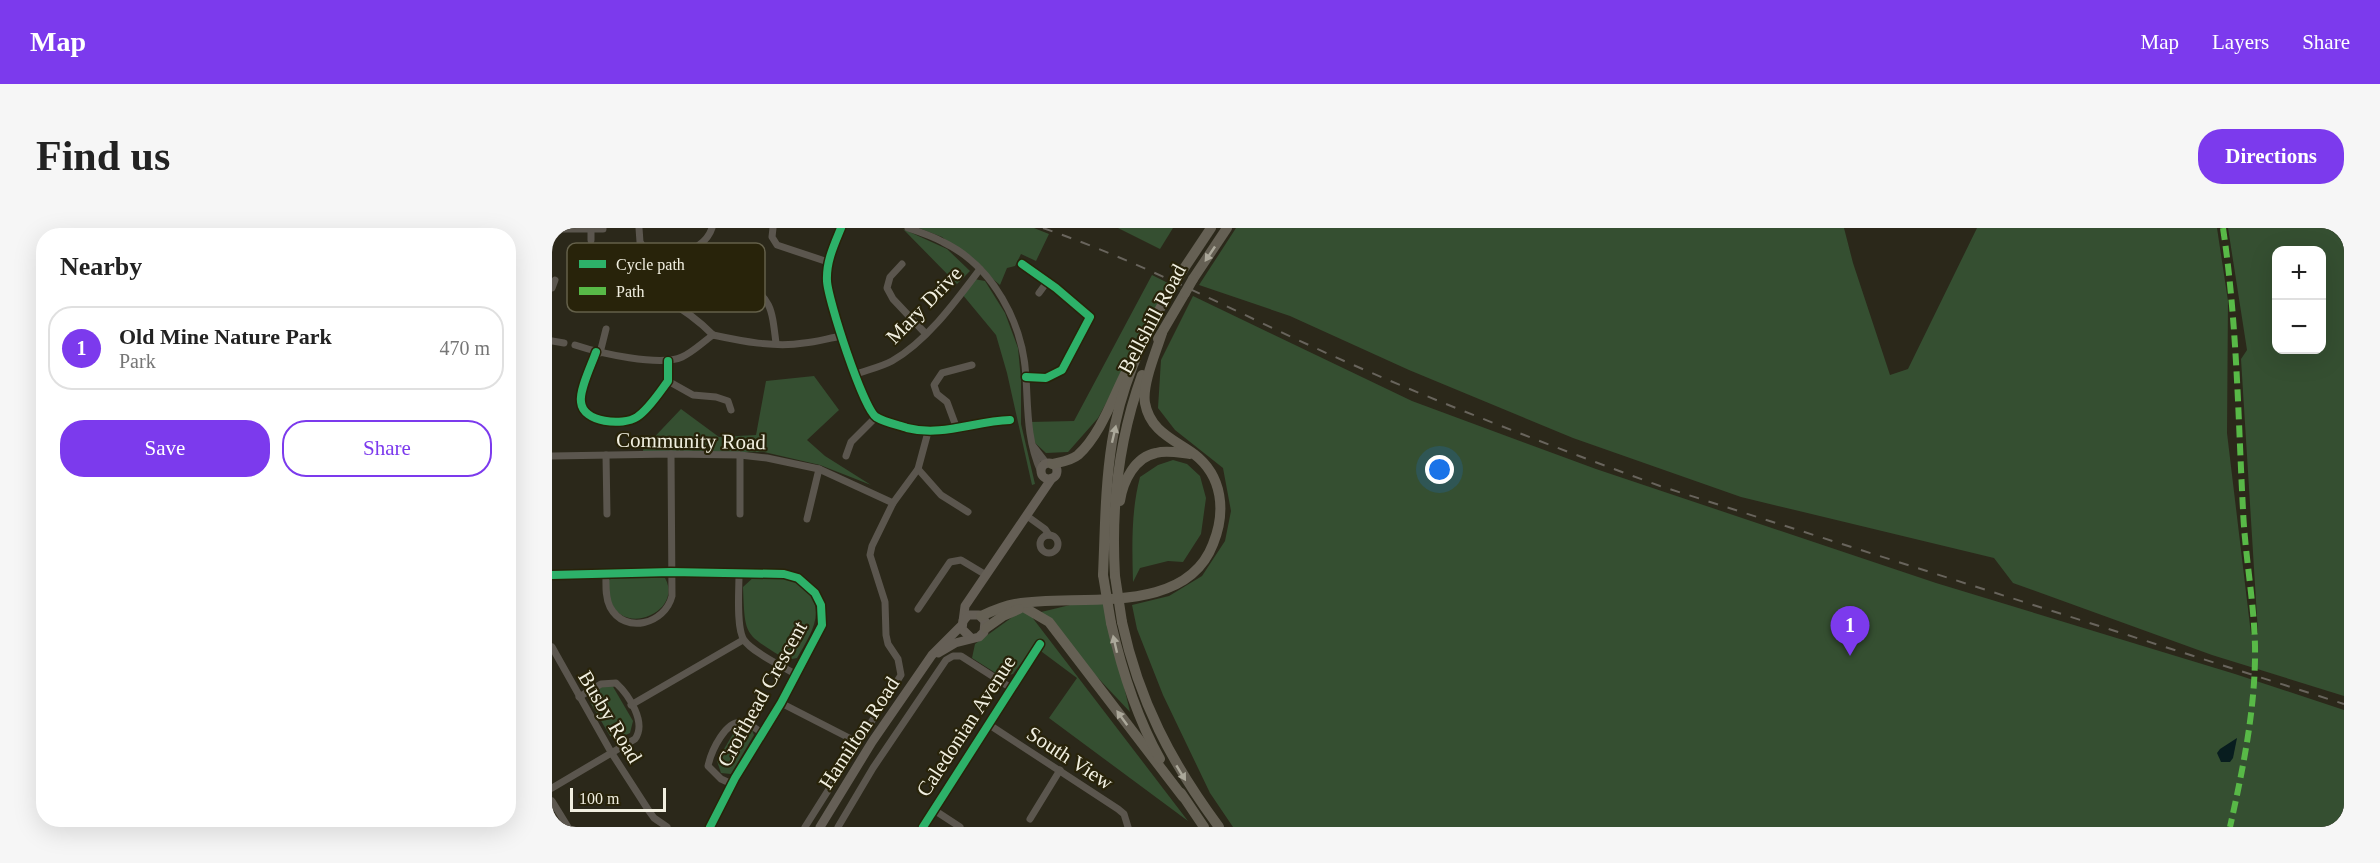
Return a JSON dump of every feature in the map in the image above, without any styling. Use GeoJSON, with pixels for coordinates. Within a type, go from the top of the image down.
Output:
{"type":"FeatureCollection","features":[{"type":"Feature","properties":{"kind":"highway","name":"Bellshill Road"},"geometry":{"type":"LineString","coordinates":[[1116,622],[1103,575],[1112,440],[1131,372],[1154,319],[1211,228]]}},
{"type":"Feature","properties":{"kind":"highway","name":"Bellshill Road"},"geometry":{"type":"LineString","coordinates":[[1116,622],[1113,548],[1115,488],[1122,441],[1133,400],[1146,365],[1162,333],[1193,279],[1227,228]]}},
{"type":"Feature","properties":{"kind":"highway"},"geometry":{"type":"LineString","coordinates":[[1045,468],[1077,456],[1097,429],[1154,319]]}},
{"type":"Feature","properties":{"kind":"highway"},"geometry":{"type":"LineString","coordinates":[[978,615],[1014,604],[1150,595],[1175,585],[1199,566],[1212,548],[1218,531],[1221,499],[1209,469],[1194,454],[1157,429],[1148,414],[1145,402],[1144,389],[1162,333]]}},
{"type":"Feature","properties":{"kind":"highway"},"geometry":{"type":"LineString","coordinates":[[1113,548],[1122,491],[1136,464],[1146,456],[1156,453],[1194,454]]}},
{"type":"Feature","properties":{"kind":"highway"},"geometry":{"type":"LineString","coordinates":[[986,628],[1003,616],[1040,603]]}},
{"type":"Feature","properties":{"kind":"highway"},"geometry":{"type":"LineString","coordinates":[[1025,608],[1049,621],[1204,827]]}},
{"type":"Feature","properties":{"kind":"highway"},"geometry":{"type":"LineString","coordinates":[[1116,622],[1126,684],[1151,742],[1183,797]]}},
{"type":"Feature","properties":{"kind":"highway"},"geometry":{"type":"LineString","coordinates":[[1116,622],[1152,718],[1184,778],[1219,827]]}},
{"type":"Feature","properties":{"kind":"main road"},"geometry":{"type":"LineString","coordinates":[[1045,468],[1057,472],[1052,478],[1045,478],[1045,468]]}},
{"type":"Feature","properties":{"kind":"main road"},"geometry":{"type":"LineString","coordinates":[[1042,493],[1045,468]]}},
{"type":"Feature","properties":{"kind":"main road","name":"Hamilton Road"},"geometry":{"type":"LineString","coordinates":[[820,827],[872,742],[929,659],[962,623],[964,606],[1052,478]]}},
{"type":"Feature","properties":{"kind":"main road"},"geometry":{"type":"LineString","coordinates":[[972,596],[972,603],[978,615],[985,621],[986,628],[982,635],[971,638],[964,633],[962,623],[968,615],[978,615]]}},
{"type":"Feature","properties":{"kind":"main road","name":"Hamilton Road"},"geometry":{"type":"LineString","coordinates":[[929,659],[954,643],[971,638]]}},
{"type":"Feature","properties":{"kind":"street"},"geometry":{"type":"LineString","coordinates":[[639,228],[641,243]]}},
{"type":"Feature","properties":{"kind":"street"},"geometry":{"type":"LineString","coordinates":[[700,243],[708,236],[712,228]]}},
{"type":"Feature","properties":{"kind":"street"},"geometry":{"type":"LineString","coordinates":[[773,228],[772,237],[777,245],[828,262]]}},
{"type":"Feature","properties":{"kind":"street"},"geometry":{"type":"LineString","coordinates":[[841,228],[828,262],[827,282],[842,336],[864,400],[876,417],[927,432],[1010,420]]}},
{"type":"Feature","properties":{"kind":"street"},"geometry":{"type":"LineString","coordinates":[[908,228],[943,242],[980,269],[990,280],[1012,317],[1021,347],[1026,377],[1028,434],[1045,468]]}},
{"type":"Feature","properties":{"kind":"street"},"geometry":{"type":"LineString","coordinates":[[591,229],[591,240]]}},
{"type":"Feature","properties":{"kind":"street"},"geometry":{"type":"LineString","coordinates":[[552,230],[603,229]]}},
{"type":"Feature","properties":{"kind":"street"},"geometry":{"type":"LineString","coordinates":[[903,264],[890,277],[887,288],[893,299],[925,333]]}},
{"type":"Feature","properties":{"kind":"street"},"geometry":{"type":"LineString","coordinates":[[1022,264],[1090,317],[1062,370],[1046,378],[1026,377]]}},
{"type":"Feature","properties":{"kind":"street","name":"Mary Drive"},"geometry":{"type":"LineString","coordinates":[[856,374],[890,362],[925,333],[962,294],[980,269]]}},
{"type":"Feature","properties":{"kind":"street"},"geometry":{"type":"LineString","coordinates":[[554,291],[555,280]]}},
{"type":"Feature","properties":{"kind":"street"},"geometry":{"type":"LineString","coordinates":[[1039,293],[1047,282]]}},
{"type":"Feature","properties":{"kind":"street"},"geometry":{"type":"LineString","coordinates":[[765,297],[772,312],[776,343]]}},
{"type":"Feature","properties":{"kind":"street"},"geometry":{"type":"LineString","coordinates":[[685,312],[713,335],[740,342],[802,344],[842,336]]}},
{"type":"Feature","properties":{"kind":"street"},"geometry":{"type":"LineString","coordinates":[[606,329],[580,399],[584,411],[596,419],[619,422],[633,420],[640,415],[668,381],[668,361]]}},
{"type":"Feature","properties":{"kind":"street"},"geometry":{"type":"LineString","coordinates":[[575,345],[598,353],[668,361],[682,357],[713,335]]}},
{"type":"Feature","properties":{"kind":"street"},"geometry":{"type":"LineString","coordinates":[[552,341],[564,343]]}},
{"type":"Feature","properties":{"kind":"street"},"geometry":{"type":"LineString","coordinates":[[957,429],[947,402],[937,394],[934,385],[942,373],[972,365]]}},
{"type":"Feature","properties":{"kind":"street"},"geometry":{"type":"LineString","coordinates":[[668,381],[693,396],[728,400],[731,410]]}},
{"type":"Feature","properties":{"kind":"street"},"geometry":{"type":"LineString","coordinates":[[846,456],[851,442],[876,417]]}},
{"type":"Feature","properties":{"kind":"street"},"geometry":{"type":"LineString","coordinates":[[805,827],[901,675],[898,659],[888,644],[885,602],[870,555],[893,503],[918,469],[927,432]]}},
{"type":"Feature","properties":{"kind":"street"},"geometry":{"type":"LineString","coordinates":[[606,574],[606,598],[611,609],[628,622],[638,624],[657,618],[670,604],[672,596],[670,454]]}},
{"type":"Feature","properties":{"kind":"street"},"geometry":{"type":"LineString","coordinates":[[606,455],[607,515]]}},
{"type":"Feature","properties":{"kind":"street"},"geometry":{"type":"LineString","coordinates":[[740,455],[740,515]]}},
{"type":"Feature","properties":{"kind":"street","name":"Community Road"},"geometry":{"type":"LineString","coordinates":[[552,456],[740,455],[792,462],[819,469],[893,503]]}},
{"type":"Feature","properties":{"kind":"street"},"geometry":{"type":"LineString","coordinates":[[807,519],[819,469]]}},
{"type":"Feature","properties":{"kind":"street"},"geometry":{"type":"LineString","coordinates":[[918,469],[941,495],[968,512]]}},
{"type":"Feature","properties":{"kind":"street"},"geometry":{"type":"LineString","coordinates":[[1027,516],[1045,529],[1049,535]]}},
{"type":"Feature","properties":{"kind":"street"},"geometry":{"type":"LineString","coordinates":[[918,609],[950,562],[961,560],[986,575]]}},
{"type":"Feature","properties":{"kind":"street","name":"Crofthead Crescent"},"geometry":{"type":"LineString","coordinates":[[552,575],[671,572],[739,575],[769,573],[798,578],[815,593],[821,605],[822,626],[711,824]]}},
{"type":"Feature","properties":{"kind":"street"},"geometry":{"type":"LineString","coordinates":[[739,575],[743,640],[795,674]]}},
{"type":"Feature","properties":{"kind":"street"},"geometry":{"type":"LineString","coordinates":[[632,705],[743,640]]}},
{"type":"Feature","properties":{"kind":"street","name":"Caledonian Avenue"},"geometry":{"type":"LineString","coordinates":[[923,827],[1040,644]]}},
{"type":"Feature","properties":{"kind":"street","name":"Busby Road"},"geometry":{"type":"LineString","coordinates":[[552,647],[611,752],[649,811],[654,818],[668,827]]}},
{"type":"Feature","properties":{"kind":"street"},"geometry":{"type":"LineString","coordinates":[[838,827],[873,768],[946,660],[953,656],[961,656],[1011,688]]}},
{"type":"Feature","properties":{"kind":"street"},"geometry":{"type":"LineString","coordinates":[[552,788],[635,739],[640,732],[640,724],[632,705],[620,686],[613,681],[601,684],[579,697]]}},
{"type":"Feature","properties":{"kind":"street"},"geometry":{"type":"LineString","coordinates":[[781,702],[857,742]]}},
{"type":"Feature","properties":{"kind":"street"},"geometry":{"type":"LineString","coordinates":[[732,784],[721,779],[708,766],[720,739],[734,723],[744,722],[761,732]]}},
{"type":"Feature","properties":{"kind":"street","name":"South View"},"geometry":{"type":"LineString","coordinates":[[988,724],[1118,809],[1124,814],[1128,825]]}},
{"type":"Feature","properties":{"kind":"street"},"geometry":{"type":"LineString","coordinates":[[1030,819],[1060,771]]}},
{"type":"Feature","properties":{"kind":"street"},"geometry":{"type":"LineString","coordinates":[[552,801],[568,827]]}},
{"type":"Feature","properties":{"kind":"street"},"geometry":{"type":"LineString","coordinates":[[934,810],[960,827]]}},
{"type":"Feature","properties":{"kind":"street"},"geometry":{"type":"LineString","coordinates":[[711,824],[721,827]]}},
{"type":"Feature","properties":{"kind":"green space"},"geometry":{"type":"Polygon","coordinates":[[[919,228],[1034,228],[1049,234],[1036,261],[1021,254],[1015,266],[1007,268],[1000,285],[942,237],[919,228]]]}},
{"type":"Feature","properties":{"kind":"green space"},"geometry":{"type":"Polygon","coordinates":[[[1118,228],[1173,228],[1160,249],[1118,228]]]}},
{"type":"Feature","properties":{"kind":"green space"},"geometry":{"type":"Polygon","coordinates":[[[1236,228],[1844,228],[1853,263],[1890,375],[1908,369],[1977,228],[2217,228],[2228,301],[2227,433],[2251,634],[2258,633],[2241,359],[2247,350],[2228,228],[2344,228],[2344,696],[2212,655],[2013,583],[1994,558],[1741,497],[1573,438],[1409,370],[1290,316],[1199,285],[1236,228]]]}},
{"type":"Feature","properties":{"kind":"green space"},"geometry":{"type":"Polygon","coordinates":[[[903,229],[947,249],[970,271],[957,284],[903,229]]]}},
{"type":"Feature","properties":{"kind":"green space"},"geometry":{"type":"Polygon","coordinates":[[[1152,275],[1170,284],[1098,418],[1068,452],[1046,453],[1033,441],[1029,422],[1074,421],[1152,275]]]}},
{"type":"Feature","properties":{"kind":"green space"},"geometry":{"type":"Polygon","coordinates":[[[974,279],[985,281],[1005,313],[1018,348],[1021,424],[1035,484],[1032,485],[1007,373],[996,335],[962,294],[974,279]]]}},
{"type":"Feature","properties":{"kind":"green space"},"geometry":{"type":"Polygon","coordinates":[[[1193,296],[1412,401],[1596,469],[1936,583],[2235,674],[2344,710],[2344,827],[1233,827],[1210,793],[1163,695],[1137,629],[1132,605],[1169,596],[1202,576],[1225,541],[1231,511],[1223,468],[1175,430],[1158,408],[1161,360],[1193,296]]]}},
{"type":"Feature","properties":{"kind":"green space"},"geometry":{"type":"Polygon","coordinates":[[[814,376],[839,410],[807,440],[825,456],[871,485],[820,465],[764,452],[642,453],[644,448],[681,409],[719,437],[756,435],[766,381],[814,376]]]}},
{"type":"Feature","properties":{"kind":"green space"},"geometry":{"type":"Polygon","coordinates":[[[1173,460],[1187,464],[1200,476],[1206,498],[1201,534],[1183,562],[1168,561],[1140,568],[1133,582],[1132,542],[1140,477],[1158,465],[1173,460]]]}},
{"type":"Feature","properties":{"kind":"green space"},"geometry":{"type":"Polygon","coordinates":[[[755,576],[778,576],[792,579],[802,584],[810,593],[816,610],[815,618],[810,635],[797,658],[787,660],[762,644],[746,625],[743,587],[755,576]]]}},
{"type":"Feature","properties":{"kind":"green space"},"geometry":{"type":"Polygon","coordinates":[[[614,577],[665,578],[669,590],[666,601],[659,610],[649,616],[638,619],[626,617],[617,611],[610,599],[609,580],[614,577]]]}},
{"type":"Feature","properties":{"kind":"green space"},"geometry":{"type":"Polygon","coordinates":[[[1103,597],[1130,712],[1037,613],[1103,597]]]}},
{"type":"Feature","properties":{"kind":"green space"},"geometry":{"type":"Polygon","coordinates":[[[1025,608],[1188,821],[1049,718],[1077,678],[1034,646],[1013,674],[1002,677],[972,658],[975,644],[1025,608]]]}},
{"type":"Feature","properties":{"kind":"green space"},"geometry":{"type":"Polygon","coordinates":[[[604,684],[612,685],[633,721],[630,733],[617,739],[610,736],[590,702],[594,689],[604,684]]]}},
{"type":"Feature","properties":{"kind":"green space"},"geometry":{"type":"Polygon","coordinates":[[[745,725],[752,730],[754,735],[731,774],[721,773],[717,761],[737,727],[745,725]]]}},
{"type":"Feature","properties":{"kind":"water"},"geometry":{"type":"Polygon","coordinates":[[[2237,738],[2233,758],[2230,762],[2221,762],[2217,753],[2237,738]]]}},
{"type":"Feature","properties":{"kind":"railway"},"geometry":{"type":"LineString","coordinates":[[1043,228],[1160,275],[1389,380],[1504,427],[1660,486],[2344,704]]}},
{"type":"Feature","properties":{"kind":"marked path"},"geometry":{"type":"LineString","coordinates":[[2223,228],[2234,333],[2244,527],[2255,646],[2251,714],[2230,827]]}},
{"type":"Feature","properties":{"kind":"cycle path"},"geometry":{"type":"LineString","coordinates":[[841,228],[828,267],[829,292],[855,375],[876,417],[907,428],[933,431],[1010,420]]}},
{"type":"Feature","properties":{"kind":"cycle path"},"geometry":{"type":"LineString","coordinates":[[1022,264],[1056,288],[1090,317],[1062,370],[1046,378],[1026,377]]}},
{"type":"Feature","properties":{"kind":"cycle path"},"geometry":{"type":"LineString","coordinates":[[596,352],[584,384],[581,402],[583,409],[589,414],[604,421],[631,420],[646,410],[668,381],[668,361]]}},
{"type":"Feature","properties":{"kind":"cycle path"},"geometry":{"type":"LineString","coordinates":[[552,575],[671,572],[784,574],[798,578],[815,593],[821,605],[822,625],[781,703],[735,778],[710,827]]}},
{"type":"Feature","properties":{"kind":"cycle path"},"geometry":{"type":"LineString","coordinates":[[923,827],[1040,644]]}},
{"type":"Feature","properties":{"kind":"place","name":"Old Mine Nature Park"},"geometry":{"type":"Point","coordinates":[1850,656]}}]}
